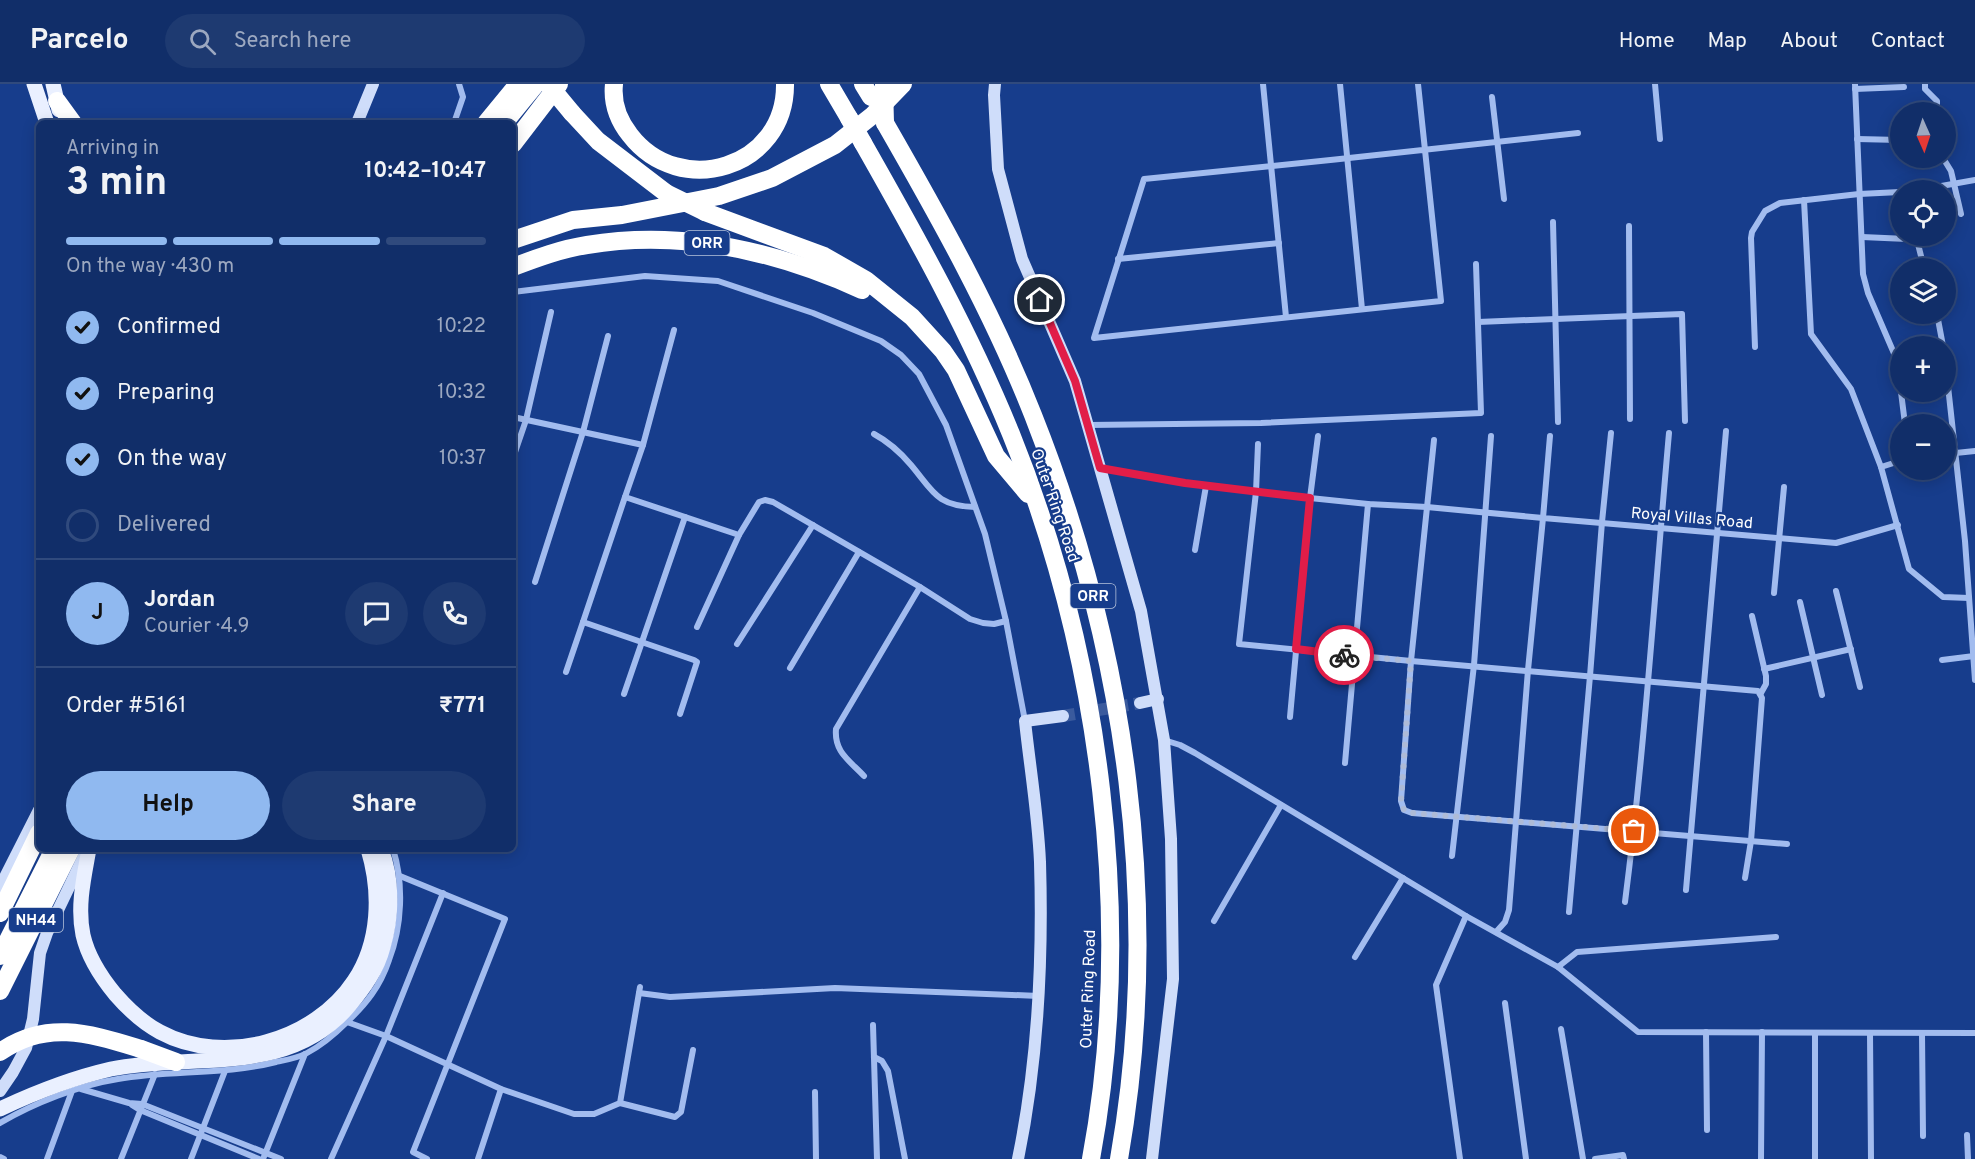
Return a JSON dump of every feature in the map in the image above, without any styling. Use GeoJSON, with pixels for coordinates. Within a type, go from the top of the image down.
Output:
{"type":"FeatureCollection","features":[{"type":"Feature","properties":{"kind":"highway"},"geometry":{"type":"LineString","coordinates":[[506,120],[536,84]]}},
{"type":"Feature","properties":{"kind":"highway","name":"ORR"},"geometry":{"type":"LineString","coordinates":[[548,84],[598,141],[666,193],[705,212],[824,256],[847,276]]}},
{"type":"Feature","properties":{"kind":"highway"},"geometry":{"type":"LineString","coordinates":[[516,140],[559,84]]}},
{"type":"Feature","properties":{"kind":"highway"},"geometry":{"type":"LineString","coordinates":[[614,84],[615,108],[622,126],[636,143],[650,156],[672,166],[695,171],[719,168],[737,162],[758,148],[773,131],[781,114],[785,84]]}},
{"type":"Feature","properties":{"kind":"highway","name":"Outer Ring Road"},"geometry":{"type":"LineString","coordinates":[[829,84],[926,255],[967,336],[1001,410],[1058,571],[1082,671],[1095,745],[1107,867],[1108,985],[1100,1092],[1091,1159]]}},
{"type":"Feature","properties":{"kind":"highway","name":"ORR"},"geometry":{"type":"LineString","coordinates":[[884,84],[885,123]]}},
{"type":"Feature","properties":{"kind":"highway"},"geometry":{"type":"LineString","coordinates":[[516,239],[573,220],[622,215],[719,196],[772,178],[835,145],[873,115],[903,84]]}},
{"type":"Feature","properties":{"kind":"highway"},"geometry":{"type":"LineString","coordinates":[[489,120],[518,85]]}},
{"type":"Feature","properties":{"kind":"highway","name":"Outer Ring Road"},"geometry":{"type":"LineString","coordinates":[[867,91],[962,263],[997,334],[1032,413],[1063,495],[1092,590],[1107,656],[1122,741],[1135,865],[1137,930],[1135,1008],[1128,1095],[1119,1159]]}},
{"type":"Feature","properties":{"kind":"highway"},"geometry":{"type":"LineString","coordinates":[[55,93],[71,120]]}},
{"type":"Feature","properties":{"kind":"highway","name":"ORR"},"geometry":{"type":"LineString","coordinates":[[516,266],[548,254],[586,245],[631,240],[682,241],[710,243],[774,256],[847,276]]}},
{"type":"Feature","properties":{"kind":"highway"},"geometry":{"type":"LineString","coordinates":[[847,276],[873,286],[912,317],[943,351],[956,370],[996,456],[1036,504]]}},
{"type":"Feature","properties":{"kind":"highway"},"geometry":{"type":"LineString","coordinates":[[0,913],[36,839]]}},
{"type":"Feature","properties":{"kind":"highway","name":"NH44"},"geometry":{"type":"LineString","coordinates":[[0,956],[52,852]]}},
{"type":"Feature","properties":{"kind":"highway","name":"NH44"},"geometry":{"type":"LineString","coordinates":[[0,991],[70,852]]}},
{"type":"Feature","properties":{"kind":"highway"},"geometry":{"type":"LineString","coordinates":[[0,1052],[39,1035],[75,1032],[94,1035],[176,1062]]}},
{"type":"Feature","properties":{"kind":"main road"},"geometry":{"type":"LineString","coordinates":[[34,84],[46,120]]}},
{"type":"Feature","properties":{"kind":"main road"},"geometry":{"type":"LineString","coordinates":[[55,93],[62,120]]}},
{"type":"Feature","properties":{"kind":"main road"},"geometry":{"type":"LineString","coordinates":[[88,852],[81,901],[81,920],[83,936],[97,968],[123,1003],[161,1033],[184,1042],[222,1048],[266,1042],[302,1028],[325,1012],[356,979],[369,947],[377,908],[376,885],[369,852]]}},
{"type":"Feature","properties":{"kind":"main road"},"geometry":{"type":"LineString","coordinates":[[0,1109],[58,1084],[85,1076],[129,1066],[237,1059],[281,1050],[314,1035],[343,1013],[370,978],[380,958],[385,942],[389,910],[387,870],[382,852]]}},
{"type":"Feature","properties":{"kind":"street"},"geometry":{"type":"LineString","coordinates":[[358,120],[373,84]]}},
{"type":"Feature","properties":{"kind":"street"},"geometry":{"type":"LineString","coordinates":[[455,120],[463,97],[459,84]]}},
{"type":"Feature","properties":{"kind":"street"},"geometry":{"type":"LineString","coordinates":[[995,84],[993,94],[998,169],[1022,259],[1075,381],[1088,425],[1141,611],[1164,740],[1171,839],[1173,979],[1152,1159]]}},
{"type":"Feature","properties":{"kind":"street"},"geometry":{"type":"LineString","coordinates":[[1263,84],[1286,318]]}},
{"type":"Feature","properties":{"kind":"street"},"geometry":{"type":"LineString","coordinates":[[1340,84],[1362,309]]}},
{"type":"Feature","properties":{"kind":"street"},"geometry":{"type":"LineString","coordinates":[[1418,84],[1425,150],[1441,301],[1094,338],[1144,179],[1271,167],[1347,158],[1425,150],[1578,133]]}},
{"type":"Feature","properties":{"kind":"street"},"geometry":{"type":"LineString","coordinates":[[1655,84],[1660,139]]}},
{"type":"Feature","properties":{"kind":"street"},"geometry":{"type":"LineString","coordinates":[[1925,84],[1925,89],[1937,102]]}},
{"type":"Feature","properties":{"kind":"street"},"geometry":{"type":"LineString","coordinates":[[1890,344],[1868,293],[1863,274],[1855,87],[1904,87]]}},
{"type":"Feature","properties":{"kind":"street"},"geometry":{"type":"LineString","coordinates":[[1492,97],[1504,199]]}},
{"type":"Feature","properties":{"kind":"street"},"geometry":{"type":"LineString","coordinates":[[1857,139],[1890,140]]}},
{"type":"Feature","properties":{"kind":"street"},"geometry":{"type":"LineString","coordinates":[[1956,185],[1975,180]]}},
{"type":"Feature","properties":{"kind":"street"},"geometry":{"type":"LineString","coordinates":[[1755,346],[1750,249],[1752,232],[1765,212],[1780,203],[1890,192]]}},
{"type":"Feature","properties":{"kind":"street"},"geometry":{"type":"LineString","coordinates":[[1956,193],[1961,214]]}},
{"type":"Feature","properties":{"kind":"street"},"geometry":{"type":"LineString","coordinates":[[1804,200],[1812,334],[1851,389],[1881,467],[1909,569],[1943,597],[1969,598]]}},
{"type":"Feature","properties":{"kind":"street"},"geometry":{"type":"LineString","coordinates":[[1553,222],[1558,422]]}},
{"type":"Feature","properties":{"kind":"street"},"geometry":{"type":"LineString","coordinates":[[1629,226],[1630,418]]}},
{"type":"Feature","properties":{"kind":"street"},"geometry":{"type":"LineString","coordinates":[[1862,237],[1913,241],[1918,244],[1922,258]]}},
{"type":"Feature","properties":{"kind":"street"},"geometry":{"type":"LineString","coordinates":[[1118,259],[1279,243]]}},
{"type":"Feature","properties":{"kind":"street"},"geometry":{"type":"LineString","coordinates":[[1088,425],[1261,423],[1480,413],[1476,264]]}},
{"type":"Feature","properties":{"kind":"street"},"geometry":{"type":"LineString","coordinates":[[516,292],[645,276],[718,281],[813,313],[881,341],[901,355],[918,374],[946,425],[985,534],[1006,621],[1025,721],[1040,861],[1039,996],[1027,1113],[1018,1159]]}},
{"type":"Feature","properties":{"kind":"street"},"geometry":{"type":"LineString","coordinates":[[516,449],[526,420],[551,312]]}},
{"type":"Feature","properties":{"kind":"street"},"geometry":{"type":"LineString","coordinates":[[1479,322],[1682,314],[1685,421]]}},
{"type":"Feature","properties":{"kind":"street"},"geometry":{"type":"LineString","coordinates":[[566,672],[643,445],[674,330]]}},
{"type":"Feature","properties":{"kind":"street"},"geometry":{"type":"LineString","coordinates":[[535,582],[583,432],[608,336]]}},
{"type":"Feature","properties":{"kind":"street"},"geometry":{"type":"LineString","coordinates":[[516,418],[643,445]]}},
{"type":"Feature","properties":{"kind":"street"},"geometry":{"type":"LineString","coordinates":[[1686,890],[1726,431]]}},
{"type":"Feature","properties":{"kind":"street"},"geometry":{"type":"LineString","coordinates":[[1569,912],[1611,433]]}},
{"type":"Feature","properties":{"kind":"street"},"geometry":{"type":"LineString","coordinates":[[1625,902],[1648,682],[1669,433]]}},
{"type":"Feature","properties":{"kind":"street"},"geometry":{"type":"LineString","coordinates":[[874,434],[896,448],[913,467],[926,487],[941,499],[959,507],[975,507]]}},
{"type":"Feature","properties":{"kind":"street"},"geometry":{"type":"LineString","coordinates":[[1290,717],[1310,498],[1318,436]]}},
{"type":"Feature","properties":{"kind":"street"},"geometry":{"type":"LineString","coordinates":[[1452,856],[1473,665],[1491,436]]}},
{"type":"Feature","properties":{"kind":"street"},"geometry":{"type":"LineString","coordinates":[[1496,932],[1505,922],[1509,910],[1550,436]]}},
{"type":"Feature","properties":{"kind":"street"},"geometry":{"type":"LineString","coordinates":[[1434,440],[1411,661],[1401,801],[1404,810],[1412,813],[1516,823],[1787,844]]}},
{"type":"Feature","properties":{"kind":"street"},"geometry":{"type":"LineString","coordinates":[[1258,444],[1256,492],[1238,642],[1241,645],[1761,693]]}},
{"type":"Feature","properties":{"kind":"street"},"geometry":{"type":"LineString","coordinates":[[1956,453],[1975,451]]}},
{"type":"Feature","properties":{"kind":"street"},"geometry":{"type":"LineString","coordinates":[[1881,467],[1890,464]]}},
{"type":"Feature","properties":{"kind":"street","name":"Royal Villas Road"},"geometry":{"type":"LineString","coordinates":[[1100,468],[1206,486],[1310,498],[1779,539],[1836,543],[1898,525]]}},
{"type":"Feature","properties":{"kind":"street"},"geometry":{"type":"LineString","coordinates":[[1956,469],[1965,541],[1975,680]]}},
{"type":"Feature","properties":{"kind":"street"},"geometry":{"type":"LineString","coordinates":[[1195,550],[1206,486]]}},
{"type":"Feature","properties":{"kind":"street"},"geometry":{"type":"LineString","coordinates":[[1774,593],[1784,487]]}},
{"type":"Feature","properties":{"kind":"street"},"geometry":{"type":"LineString","coordinates":[[625,497],[739,535]]}},
{"type":"Feature","properties":{"kind":"street"},"geometry":{"type":"LineString","coordinates":[[697,627],[739,535],[759,502],[765,500],[773,502],[920,587],[970,619],[983,624],[1006,621]]}},
{"type":"Feature","properties":{"kind":"street"},"geometry":{"type":"LineString","coordinates":[[1345,763],[1368,504]]}},
{"type":"Feature","properties":{"kind":"street"},"geometry":{"type":"LineString","coordinates":[[624,694],[685,518]]}},
{"type":"Feature","properties":{"kind":"street"},"geometry":{"type":"LineString","coordinates":[[737,644],[813,525]]}},
{"type":"Feature","properties":{"kind":"street"},"geometry":{"type":"LineString","coordinates":[[790,668],[859,552]]}},
{"type":"Feature","properties":{"kind":"street"},"geometry":{"type":"LineString","coordinates":[[864,776],[837,748],[836,729],[920,587]]}},
{"type":"Feature","properties":{"kind":"street"},"geometry":{"type":"LineString","coordinates":[[1836,591],[1860,687]]}},
{"type":"Feature","properties":{"kind":"street"},"geometry":{"type":"LineString","coordinates":[[1800,602],[1822,695]]}},
{"type":"Feature","properties":{"kind":"street"},"geometry":{"type":"LineString","coordinates":[[1745,878],[1761,693],[1766,684],[1752,616]]}},
{"type":"Feature","properties":{"kind":"street"},"geometry":{"type":"LineString","coordinates":[[583,622],[697,662],[698,666],[680,714]]}},
{"type":"Feature","properties":{"kind":"street"},"geometry":{"type":"LineString","coordinates":[[1764,669],[1851,649]]}},
{"type":"Feature","properties":{"kind":"street"},"geometry":{"type":"LineString","coordinates":[[1942,660],[1974,656]]}},
{"type":"Feature","properties":{"kind":"street"},"geometry":{"type":"LineString","coordinates":[[1140,703],[1158,699]]}},
{"type":"Feature","properties":{"kind":"street"},"geometry":{"type":"LineString","coordinates":[[1025,721],[1063,716]]}},
{"type":"Feature","properties":{"kind":"street"},"geometry":{"type":"LineString","coordinates":[[1164,740],[1180,745],[1466,916],[1558,967],[1638,1032],[1975,1033]]}},
{"type":"Feature","properties":{"kind":"street"},"geometry":{"type":"LineString","coordinates":[[1214,921],[1281,805]]}},
{"type":"Feature","properties":{"kind":"street"},"geometry":{"type":"LineString","coordinates":[[0,887],[36,816]]}},
{"type":"Feature","properties":{"kind":"street"},"geometry":{"type":"LineString","coordinates":[[0,1091],[14,1072],[26,1047],[33,1019],[40,953],[47,933],[87,852]]}},
{"type":"Feature","properties":{"kind":"street"},"geometry":{"type":"LineString","coordinates":[[0,1123],[75,1090],[117,1079],[258,1067],[305,1054],[330,1039],[362,1008],[382,981],[394,948],[400,899],[400,876],[394,852]]}},
{"type":"Feature","properties":{"kind":"street"},"geometry":{"type":"LineString","coordinates":[[400,876],[505,919],[413,1152],[427,1159]]}},
{"type":"Feature","properties":{"kind":"street"},"geometry":{"type":"LineString","coordinates":[[1355,957],[1402,878]]}},
{"type":"Feature","properties":{"kind":"street"},"geometry":{"type":"LineString","coordinates":[[331,1159],[386,1036],[443,893]]}},
{"type":"Feature","properties":{"kind":"street"},"geometry":{"type":"LineString","coordinates":[[1460,1159],[1436,984],[1466,916]]}},
{"type":"Feature","properties":{"kind":"street"},"geometry":{"type":"LineString","coordinates":[[1558,967],[1577,952],[1776,937]]}},
{"type":"Feature","properties":{"kind":"street"},"geometry":{"type":"LineString","coordinates":[[620,1104],[639,990],[670,997],[835,988],[1039,996]]}},
{"type":"Feature","properties":{"kind":"street"},"geometry":{"type":"LineString","coordinates":[[1505,1003],[1526,1159]]}},
{"type":"Feature","properties":{"kind":"street"},"geometry":{"type":"LineString","coordinates":[[347,1022],[386,1036],[501,1089],[574,1114],[584,1115],[594,1114],[620,1104],[675,1117],[679,1115],[693,1050]]}},
{"type":"Feature","properties":{"kind":"street"},"geometry":{"type":"LineString","coordinates":[[873,1025],[877,1159]]}},
{"type":"Feature","properties":{"kind":"street"},"geometry":{"type":"LineString","coordinates":[[1561,1029],[1583,1159]]}},
{"type":"Feature","properties":{"kind":"street"},"geometry":{"type":"LineString","coordinates":[[1706,1032],[1707,1130]]}},
{"type":"Feature","properties":{"kind":"street"},"geometry":{"type":"LineString","coordinates":[[1761,1159],[1762,1032]]}},
{"type":"Feature","properties":{"kind":"street"},"geometry":{"type":"LineString","coordinates":[[1815,1032],[1815,1159]]}},
{"type":"Feature","properties":{"kind":"street"},"geometry":{"type":"LineString","coordinates":[[1870,1033],[1871,1159]]}},
{"type":"Feature","properties":{"kind":"street"},"geometry":{"type":"LineString","coordinates":[[1922,1033],[1923,1136]]}},
{"type":"Feature","properties":{"kind":"street"},"geometry":{"type":"LineString","coordinates":[[263,1157],[305,1054]]}},
{"type":"Feature","properties":{"kind":"street"},"geometry":{"type":"LineString","coordinates":[[874,1057],[882,1061],[888,1071],[904,1159]]}},
{"type":"Feature","properties":{"kind":"street"},"geometry":{"type":"LineString","coordinates":[[191,1159],[225,1071]]}},
{"type":"Feature","properties":{"kind":"street"},"geometry":{"type":"LineString","coordinates":[[121,1159],[155,1074]]}},
{"type":"Feature","properties":{"kind":"street"},"geometry":{"type":"LineString","coordinates":[[478,1159],[501,1089]]}},
{"type":"Feature","properties":{"kind":"street"},"geometry":{"type":"LineString","coordinates":[[75,1090],[129,1103],[203,1127],[263,1157]]}},
{"type":"Feature","properties":{"kind":"street"},"geometry":{"type":"LineString","coordinates":[[47,1159],[75,1090]]}},
{"type":"Feature","properties":{"kind":"street"},"geometry":{"type":"LineString","coordinates":[[815,1092],[816,1159]]}},
{"type":"Feature","properties":{"kind":"street"},"geometry":{"type":"LineString","coordinates":[[141,1107],[200,1135],[263,1157],[281,1159]]}},
{"type":"Feature","properties":{"kind":"street"},"geometry":{"type":"LineString","coordinates":[[1967,1135],[1968,1159]]}},
{"type":"Feature","properties":{"kind":"street"},"geometry":{"type":"LineString","coordinates":[[1594,1159],[1623,1155],[1624,1159]]}},
{"type":"Feature","properties":{"kind":"tunnel"},"geometry":{"type":"LineString","coordinates":[[1063,716],[1140,703]]}},
{"type":"Feature","properties":{"kind":"way so far"},"geometry":{"type":"LineString","coordinates":[[1344,655],[1411,661],[1401,801],[1404,810],[1412,813],[1516,823],[1634,831]]}},
{"type":"Feature","properties":{"kind":"route"},"geometry":{"type":"LineString","coordinates":[[1040,300],[1075,381],[1100,468],[1185,483],[1310,498],[1296,649],[1344,655]]}}]}
